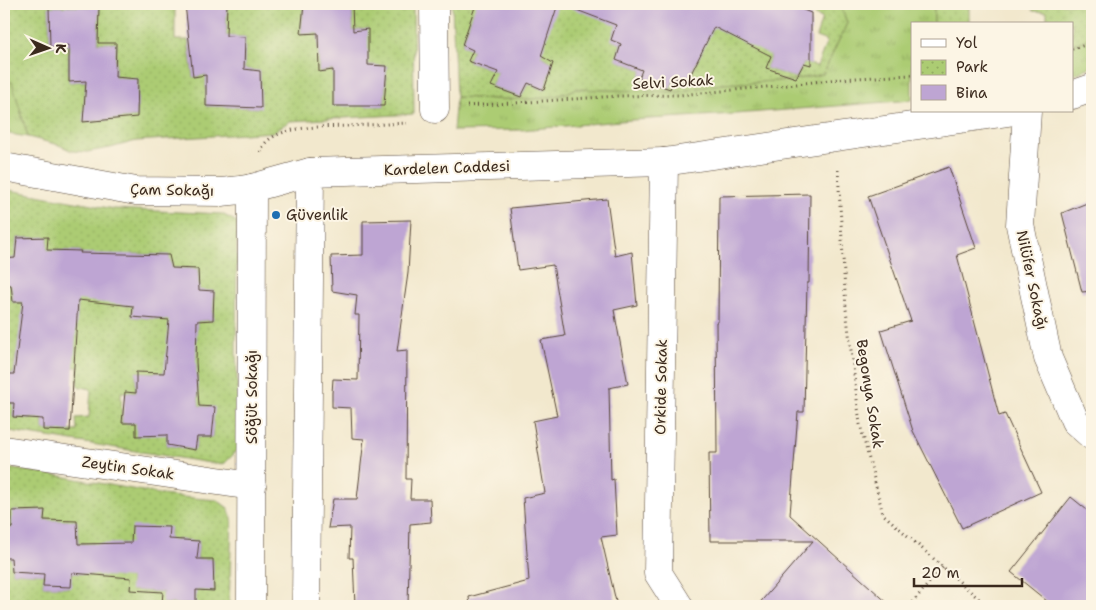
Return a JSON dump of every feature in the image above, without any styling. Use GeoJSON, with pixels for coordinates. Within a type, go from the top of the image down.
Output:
{"type":"FeatureCollection","features":[{"type":"Feature","properties":{"kind":"street"},"geometry":{"type":"LineString","coordinates":[[434,4],[435,109]]}},
{"type":"Feature","properties":{"kind":"street"},"geometry":{"type":"LineString","coordinates":[[1074,94],[1092,88]]}},
{"type":"Feature","properties":{"kind":"street","name":"Kardelen Caddesi"},"geometry":{"type":"LineString","coordinates":[[310,172],[664,162],[1008,112]]}},
{"type":"Feature","properties":{"kind":"street","name":"Nilüfer Sokağı"},"geometry":{"type":"LineString","coordinates":[[1027,112],[1020,225],[1048,358],[1075,422],[1092,436]]}},
{"type":"Feature","properties":{"kind":"street","name":"Orkide Sokak"},"geometry":{"type":"LineString","coordinates":[[664,162],[658,573],[679,606]]}},
{"type":"Feature","properties":{"kind":"street","name":"Çam Sokağı"},"geometry":{"type":"LineString","coordinates":[[4,166],[136,191],[221,192],[252,188],[310,172]]}},
{"type":"Feature","properties":{"kind":"street"},"geometry":{"type":"LineString","coordinates":[[306,606],[310,172]]}},
{"type":"Feature","properties":{"kind":"street","name":"Söğüt Sokağı"},"geometry":{"type":"LineString","coordinates":[[251,606],[252,188]]}},
{"type":"Feature","properties":{"kind":"street","name":"Zeytin Sokak"},"geometry":{"type":"LineString","coordinates":[[4,450],[252,486]]}},
{"type":"Feature","properties":{"kind":"path"},"geometry":{"type":"LineString","coordinates":[[1074,48],[1092,43]]}},
{"type":"Feature","properties":{"kind":"path","name":"Selvi Sokak"},"geometry":{"type":"LineString","coordinates":[[435,109],[503,103],[679,95],[788,86],[838,79],[911,75]]}},
{"type":"Feature","properties":{"kind":"path"},"geometry":{"type":"LineString","coordinates":[[252,188],[262,146],[275,137],[295,129],[312,126],[416,122],[435,109]]}},
{"type":"Feature","properties":{"kind":"path","name":"Begonya Sokak"},"geometry":{"type":"LineString","coordinates":[[837,137],[841,243],[846,309],[860,424],[883,514],[987,606]]}},
{"type":"Feature","properties":{"kind":"path"},"geometry":{"type":"LineString","coordinates":[[909,606],[943,567]]}},
{"type":"Feature","properties":{"kind":"green space"},"geometry":{"type":"Polygon","coordinates":[[[4,4],[175,4],[175,40],[188,40],[193,77],[206,75],[206,106],[260,108],[260,71],[244,69],[245,37],[226,36],[227,4],[304,4],[301,34],[318,33],[319,72],[333,70],[333,105],[384,106],[387,66],[368,65],[367,29],[353,31],[352,4],[413,4],[414,114],[290,121],[273,132],[136,141],[87,152],[72,151],[59,145],[28,137],[12,82],[4,81],[4,4]],[[49,7],[50,46],[69,45],[69,82],[86,81],[84,122],[137,117],[138,80],[115,77],[116,43],[98,43],[99,7],[49,7]]]}},
{"type":"Feature","properties":{"kind":"green space"},"geometry":{"type":"Polygon","coordinates":[[[452,4],[489,4],[484,19],[473,13],[462,45],[473,50],[468,61],[498,72],[491,86],[521,97],[528,83],[544,90],[553,63],[541,56],[522,15],[492,4],[559,4],[568,7],[570,4],[636,4],[612,40],[621,44],[617,60],[642,70],[639,78],[670,89],[675,78],[687,82],[700,55],[670,8],[656,4],[747,4],[741,20],[771,56],[766,68],[796,78],[804,63],[817,66],[827,41],[816,37],[822,18],[795,7],[796,4],[840,4],[847,23],[823,74],[793,80],[721,84],[676,92],[575,89],[563,94],[533,99],[456,97],[452,4]]]}},
{"type":"Feature","properties":{"kind":"green space"},"geometry":{"type":"Polygon","coordinates":[[[840,4],[934,4],[934,22],[911,22],[911,100],[631,120],[521,130],[453,131],[456,97],[533,99],[563,94],[575,89],[676,92],[721,84],[793,80],[823,74],[847,23],[840,4]]]}},
{"type":"Feature","properties":{"kind":"green space"},"geometry":{"type":"Polygon","coordinates":[[[934,4],[1002,4],[1002,7],[969,6],[969,22],[934,22],[934,4]]]}},
{"type":"Feature","properties":{"kind":"green space"},"geometry":{"type":"Polygon","coordinates":[[[1033,4],[1092,4],[1092,38],[1074,43],[1074,22],[1047,22],[1047,12],[1033,11],[1033,4]]]}},
{"type":"Feature","properties":{"kind":"green space"},"geometry":{"type":"Polygon","coordinates":[[[1092,38],[1092,66],[1074,75],[1074,43],[1092,38]]]}},
{"type":"Feature","properties":{"kind":"green space"},"geometry":{"type":"Polygon","coordinates":[[[4,81],[12,81],[28,137],[4,133],[4,81]]]}},
{"type":"Feature","properties":{"kind":"green space"},"geometry":{"type":"Polygon","coordinates":[[[4,189],[114,209],[222,214],[237,222],[236,354],[240,448],[223,465],[4,430],[4,403],[14,403],[13,417],[43,419],[43,430],[77,431],[76,418],[89,417],[91,389],[77,386],[78,367],[46,367],[46,355],[16,354],[14,374],[4,374],[4,284],[11,285],[13,302],[43,302],[77,317],[78,270],[81,251],[47,250],[48,237],[17,238],[15,258],[4,259],[4,189]],[[133,254],[120,304],[133,306],[132,317],[169,320],[196,334],[197,321],[213,320],[214,291],[199,290],[198,269],[172,268],[169,255],[133,254]],[[136,372],[136,393],[121,392],[122,423],[136,423],[167,435],[167,445],[195,450],[197,437],[212,437],[214,407],[199,406],[197,384],[171,373],[136,372]]]}},
{"type":"Feature","properties":{"kind":"green space"},"geometry":{"type":"Polygon","coordinates":[[[4,468],[44,473],[170,496],[217,500],[228,508],[232,518],[229,606],[4,606],[4,558],[11,558],[12,572],[44,574],[43,586],[70,587],[72,573],[91,575],[94,544],[78,544],[77,521],[44,520],[45,510],[13,511],[12,528],[4,529],[4,468]],[[170,528],[131,547],[131,590],[163,592],[163,603],[195,605],[196,590],[214,590],[213,559],[197,559],[199,541],[169,539],[170,528]]]}},
{"type":"Feature","properties":{"kind":"building"},"geometry":{"type":"Polygon","coordinates":[[[185,4],[227,4],[226,36],[245,37],[244,69],[260,71],[261,108],[206,106],[206,75],[193,77],[185,4]]]}},
{"type":"Feature","properties":{"kind":"building"},"geometry":{"type":"Polygon","coordinates":[[[304,4],[352,4],[353,31],[368,29],[368,65],[387,66],[384,106],[333,106],[333,70],[319,72],[318,33],[301,34],[304,4]]]}},
{"type":"Feature","properties":{"kind":"building"},"geometry":{"type":"Polygon","coordinates":[[[476,4],[558,4],[541,56],[553,63],[544,90],[528,83],[521,97],[491,86],[498,72],[468,61],[473,50],[462,45],[476,4]]]}},
{"type":"Feature","properties":{"kind":"building"},"geometry":{"type":"Polygon","coordinates":[[[567,4],[788,4],[811,13],[811,65],[804,63],[796,78],[766,68],[771,56],[714,27],[687,82],[675,78],[670,89],[639,78],[642,70],[616,60],[621,44],[611,40],[616,25],[566,6],[567,4]]]}},
{"type":"Feature","properties":{"kind":"building"},"geometry":{"type":"Polygon","coordinates":[[[49,7],[99,7],[98,43],[116,43],[115,77],[138,79],[137,117],[83,122],[86,81],[69,82],[69,45],[50,47],[49,7]]]}},
{"type":"Feature","properties":{"kind":"building"},"geometry":{"type":"Polygon","coordinates":[[[949,167],[976,248],[957,255],[999,416],[1005,414],[1041,492],[962,528],[913,431],[881,330],[911,321],[868,196],[949,167]]]}},
{"type":"Feature","properties":{"kind":"building"},"geometry":{"type":"Polygon","coordinates":[[[810,194],[804,412],[798,412],[790,515],[891,606],[757,606],[813,541],[710,541],[709,453],[717,453],[716,322],[718,322],[719,196],[810,194]]]}},
{"type":"Feature","properties":{"kind":"building"},"geometry":{"type":"Polygon","coordinates":[[[607,199],[615,256],[632,252],[637,305],[614,310],[628,384],[609,388],[611,480],[614,479],[617,535],[601,537],[617,606],[470,606],[469,597],[529,581],[523,498],[545,493],[533,421],[557,416],[541,340],[565,336],[553,265],[518,270],[510,208],[607,199]]]}},
{"type":"Feature","properties":{"kind":"building"},"geometry":{"type":"Polygon","coordinates":[[[1092,201],[1092,291],[1082,292],[1062,213],[1092,201]]]}},
{"type":"Feature","properties":{"kind":"building"},"geometry":{"type":"Polygon","coordinates":[[[411,220],[408,273],[397,351],[407,350],[406,479],[411,479],[410,499],[430,499],[431,522],[410,524],[408,606],[355,606],[353,558],[349,558],[350,527],[328,528],[333,499],[357,499],[364,439],[352,438],[351,408],[332,407],[332,393],[333,379],[358,380],[359,315],[355,315],[357,295],[332,291],[331,256],[363,255],[363,221],[411,220]]]}},
{"type":"Feature","properties":{"kind":"building"},"geometry":{"type":"Polygon","coordinates":[[[48,237],[47,250],[81,251],[80,253],[169,255],[172,268],[198,269],[199,290],[214,291],[213,320],[197,321],[196,362],[199,406],[215,407],[212,437],[197,437],[195,450],[167,445],[167,435],[136,436],[136,423],[122,423],[125,392],[136,393],[136,372],[164,373],[169,320],[132,317],[133,306],[78,300],[70,431],[43,430],[43,419],[13,417],[14,403],[4,403],[4,374],[14,374],[23,302],[13,302],[11,285],[4,284],[4,259],[15,258],[17,238],[48,237]]]}},
{"type":"Feature","properties":{"kind":"building"},"geometry":{"type":"Polygon","coordinates":[[[1071,497],[1092,514],[1092,606],[1053,606],[1011,572],[1071,497]]]}},
{"type":"Feature","properties":{"kind":"building"},"geometry":{"type":"Polygon","coordinates":[[[45,510],[44,520],[77,521],[78,544],[131,543],[132,526],[170,527],[169,539],[199,541],[197,559],[213,559],[214,591],[196,590],[196,605],[162,603],[163,592],[130,590],[131,578],[72,573],[71,587],[43,586],[44,574],[12,572],[11,558],[4,558],[4,529],[12,528],[12,511],[45,510]]]}},
{"type":"Feature","properties":{"kind":"place","name":"Güvenlik"},"geometry":{"type":"Point","coordinates":[276,215]}}]}
